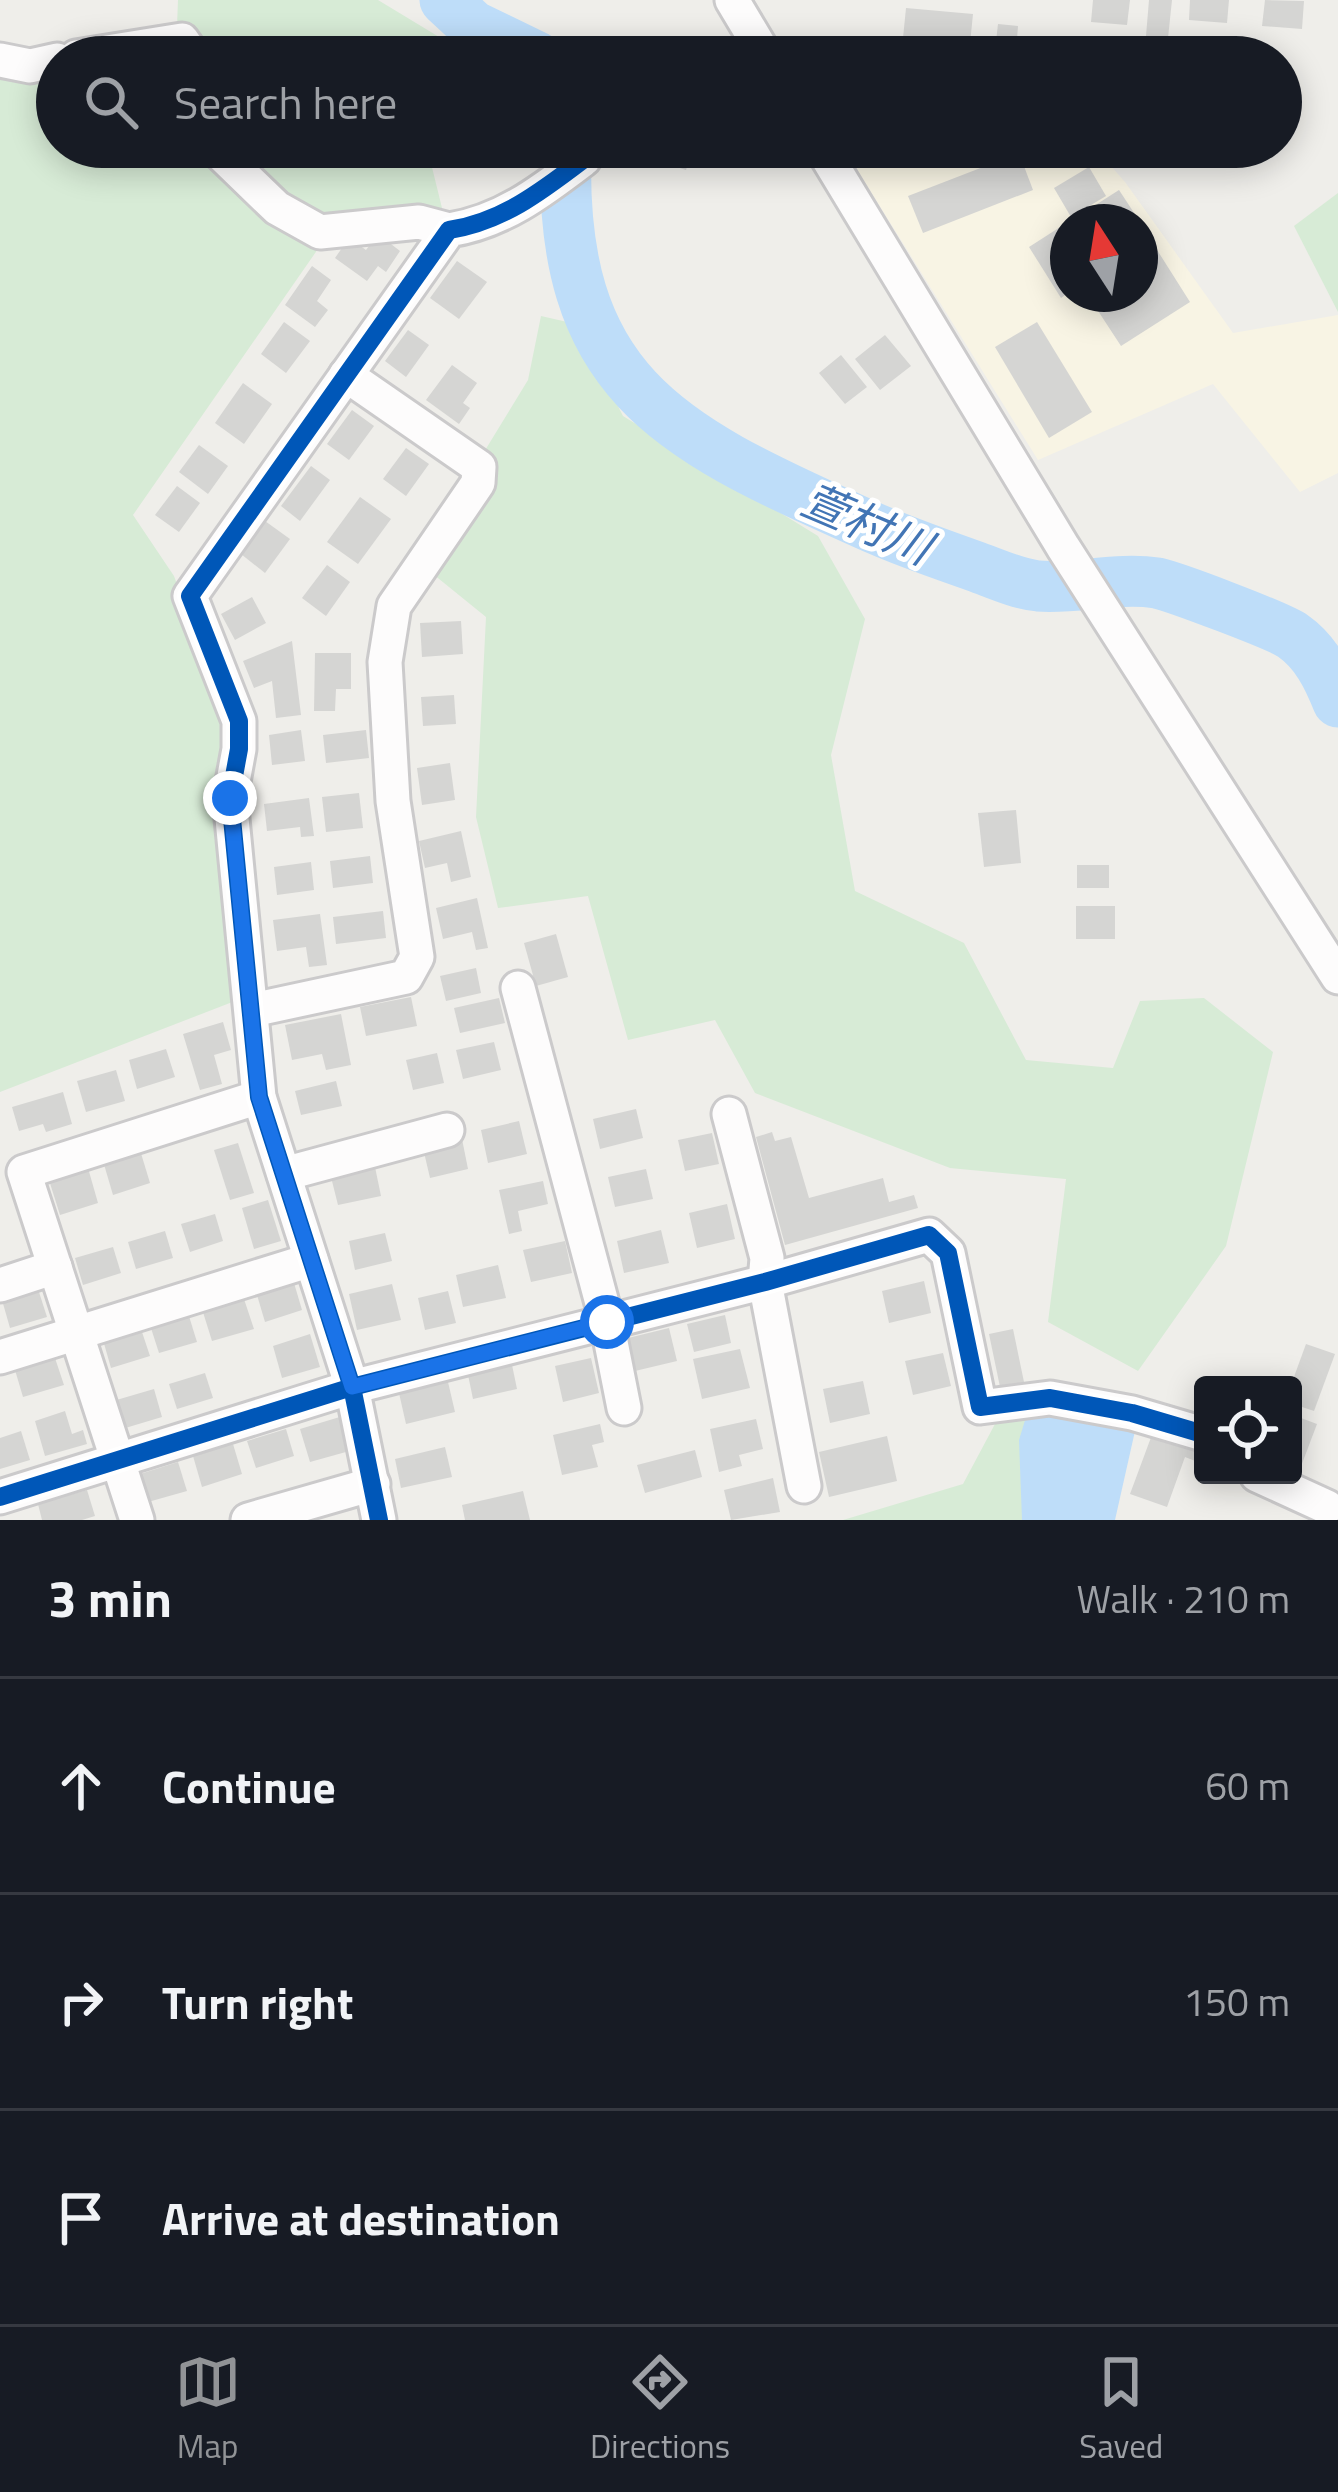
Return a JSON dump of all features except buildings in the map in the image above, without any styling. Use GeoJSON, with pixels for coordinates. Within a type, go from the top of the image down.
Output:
{"type":"FeatureCollection","features":[{"type":"Feature","properties":{"kind":"street"},"geometry":{"type":"LineString","coordinates":[[732,0],[753,36]]}},
{"type":"Feature","properties":{"kind":"street"},"geometry":{"type":"LineString","coordinates":[[0,60],[36,64]]}},
{"type":"Feature","properties":{"kind":"street"},"geometry":{"type":"LineString","coordinates":[[236,168],[277,208],[320,232],[419,222],[449,230],[477,226],[542,191],[567,168]]}},
{"type":"Feature","properties":{"kind":"street"},"geometry":{"type":"LineString","coordinates":[[834,168],[1063,547],[1338,977]]}},
{"type":"Feature","properties":{"kind":"street"},"geometry":{"type":"LineString","coordinates":[[379,1520],[352,1387],[259,1097],[230,798],[239,721],[190,596],[449,230]]}},
{"type":"Feature","properties":{"kind":"street"},"geometry":{"type":"LineString","coordinates":[[252,1010],[406,977],[417,957],[393,801],[385,662],[394,606],[478,483],[479,467],[346,375]]}},
{"type":"Feature","properties":{"kind":"street"},"geometry":{"type":"LineString","coordinates":[[518,988],[607,1322],[624,1408]]}},
{"type":"Feature","properties":{"kind":"street"},"geometry":{"type":"LineString","coordinates":[[137,1520],[24,1172],[259,1097]]}},
{"type":"Feature","properties":{"kind":"street"},"geometry":{"type":"LineString","coordinates":[[729,1114],[767,1258],[765,1282],[804,1486]]}},
{"type":"Feature","properties":{"kind":"street"},"geometry":{"type":"LineString","coordinates":[[284,1174],[447,1130]]}},
{"type":"Feature","properties":{"kind":"street"},"geometry":{"type":"LineString","coordinates":[[0,1497],[352,1387],[765,1282],[929,1235],[948,1253],[980,1407],[1050,1398],[1132,1413],[1194,1431]]}},
{"type":"Feature","properties":{"kind":"street"},"geometry":{"type":"LineString","coordinates":[[0,1358],[311,1260]]}},
{"type":"Feature","properties":{"kind":"street"},"geometry":{"type":"LineString","coordinates":[[0,1285],[55,1267]]}},
{"type":"Feature","properties":{"kind":"street"},"geometry":{"type":"LineString","coordinates":[[248,1520],[373,1484]]}},
{"type":"Feature","properties":{"kind":"street"},"geometry":{"type":"LineString","coordinates":[[1280,1484],[1329,1503]]}},
{"type":"Feature","properties":{"kind":"shaded area"},"geometry":{"type":"Polygon","coordinates":[[[856,168],[1113,168],[1141,204],[1050,204],[1050,312],[1158,312],[1158,228],[1233,333],[1338,315],[1338,473],[1300,492],[1213,384],[1038,460],[856,168]]]}},
{"type":"Feature","properties":{"kind":"green space"},"geometry":{"type":"Polygon","coordinates":[[[178,0],[378,0],[437,36],[177,36],[178,0]]]}},
{"type":"Feature","properties":{"kind":"green space"},"geometry":{"type":"Polygon","coordinates":[[[0,73],[36,74],[36,168],[432,168],[442,208],[336,223],[133,515],[174,576],[227,720],[215,786],[235,1001],[0,1092],[0,73]]]}},
{"type":"Feature","properties":{"kind":"green space"},"geometry":{"type":"Polygon","coordinates":[[[1338,193],[1338,312],[1294,226],[1338,193]]]}},
{"type":"Feature","properties":{"kind":"green space"},"geometry":{"type":"Polygon","coordinates":[[[541,316],[576,324],[623,416],[818,536],[865,619],[831,755],[855,891],[964,943],[1026,1060],[1113,1068],[1140,1001],[1204,998],[1273,1052],[1226,1246],[1138,1371],[1048,1322],[1066,1179],[950,1168],[755,1093],[715,1020],[628,1040],[588,896],[498,908],[476,817],[486,617],[428,570],[484,452],[528,380],[541,316]]]}},
{"type":"Feature","properties":{"kind":"green space"},"geometry":{"type":"Polygon","coordinates":[[[1056,1406],[1034,1520],[843,1520],[963,1484],[995,1424],[1056,1406]]]}},
{"type":"Feature","properties":{"kind":"water"},"geometry":{"type":"Polygon","coordinates":[[[1070,1413],[1135,1431],[1115,1520],[1022,1520],[1019,1440],[1026,1417],[1070,1413]]]}},
{"type":"Feature","properties":{"kind":"waterway","name":"萱村川"},"geometry":{"type":"LineString","coordinates":[[445,0],[473,26],[494,36]]}},
{"type":"Feature","properties":{"kind":"waterway","name":"萱村川"},"geometry":{"type":"LineString","coordinates":[[567,168],[568,227],[581,292],[604,345],[637,390],[679,427],[790,490],[887,534],[1007,578],[1053,586],[1157,583],[1268,624],[1308,650],[1338,702]]}},
{"type":"Feature","properties":{"kind":"cycle path"},"geometry":{"type":"LineString","coordinates":[[379,1520],[352,1387],[259,1097],[230,798],[239,721],[190,596],[449,230],[521,204],[572,168]]}},
{"type":"Feature","properties":{"kind":"cycle path"},"geometry":{"type":"LineString","coordinates":[[0,1497],[352,1387],[765,1282],[929,1235],[948,1253],[980,1407],[1050,1398],[1132,1413],[1194,1431]]}},
{"type":"Feature","properties":{"kind":"route"},"geometry":{"type":"LineString","coordinates":[[230,798],[259,1097],[352,1387],[607,1322]]}}]}
